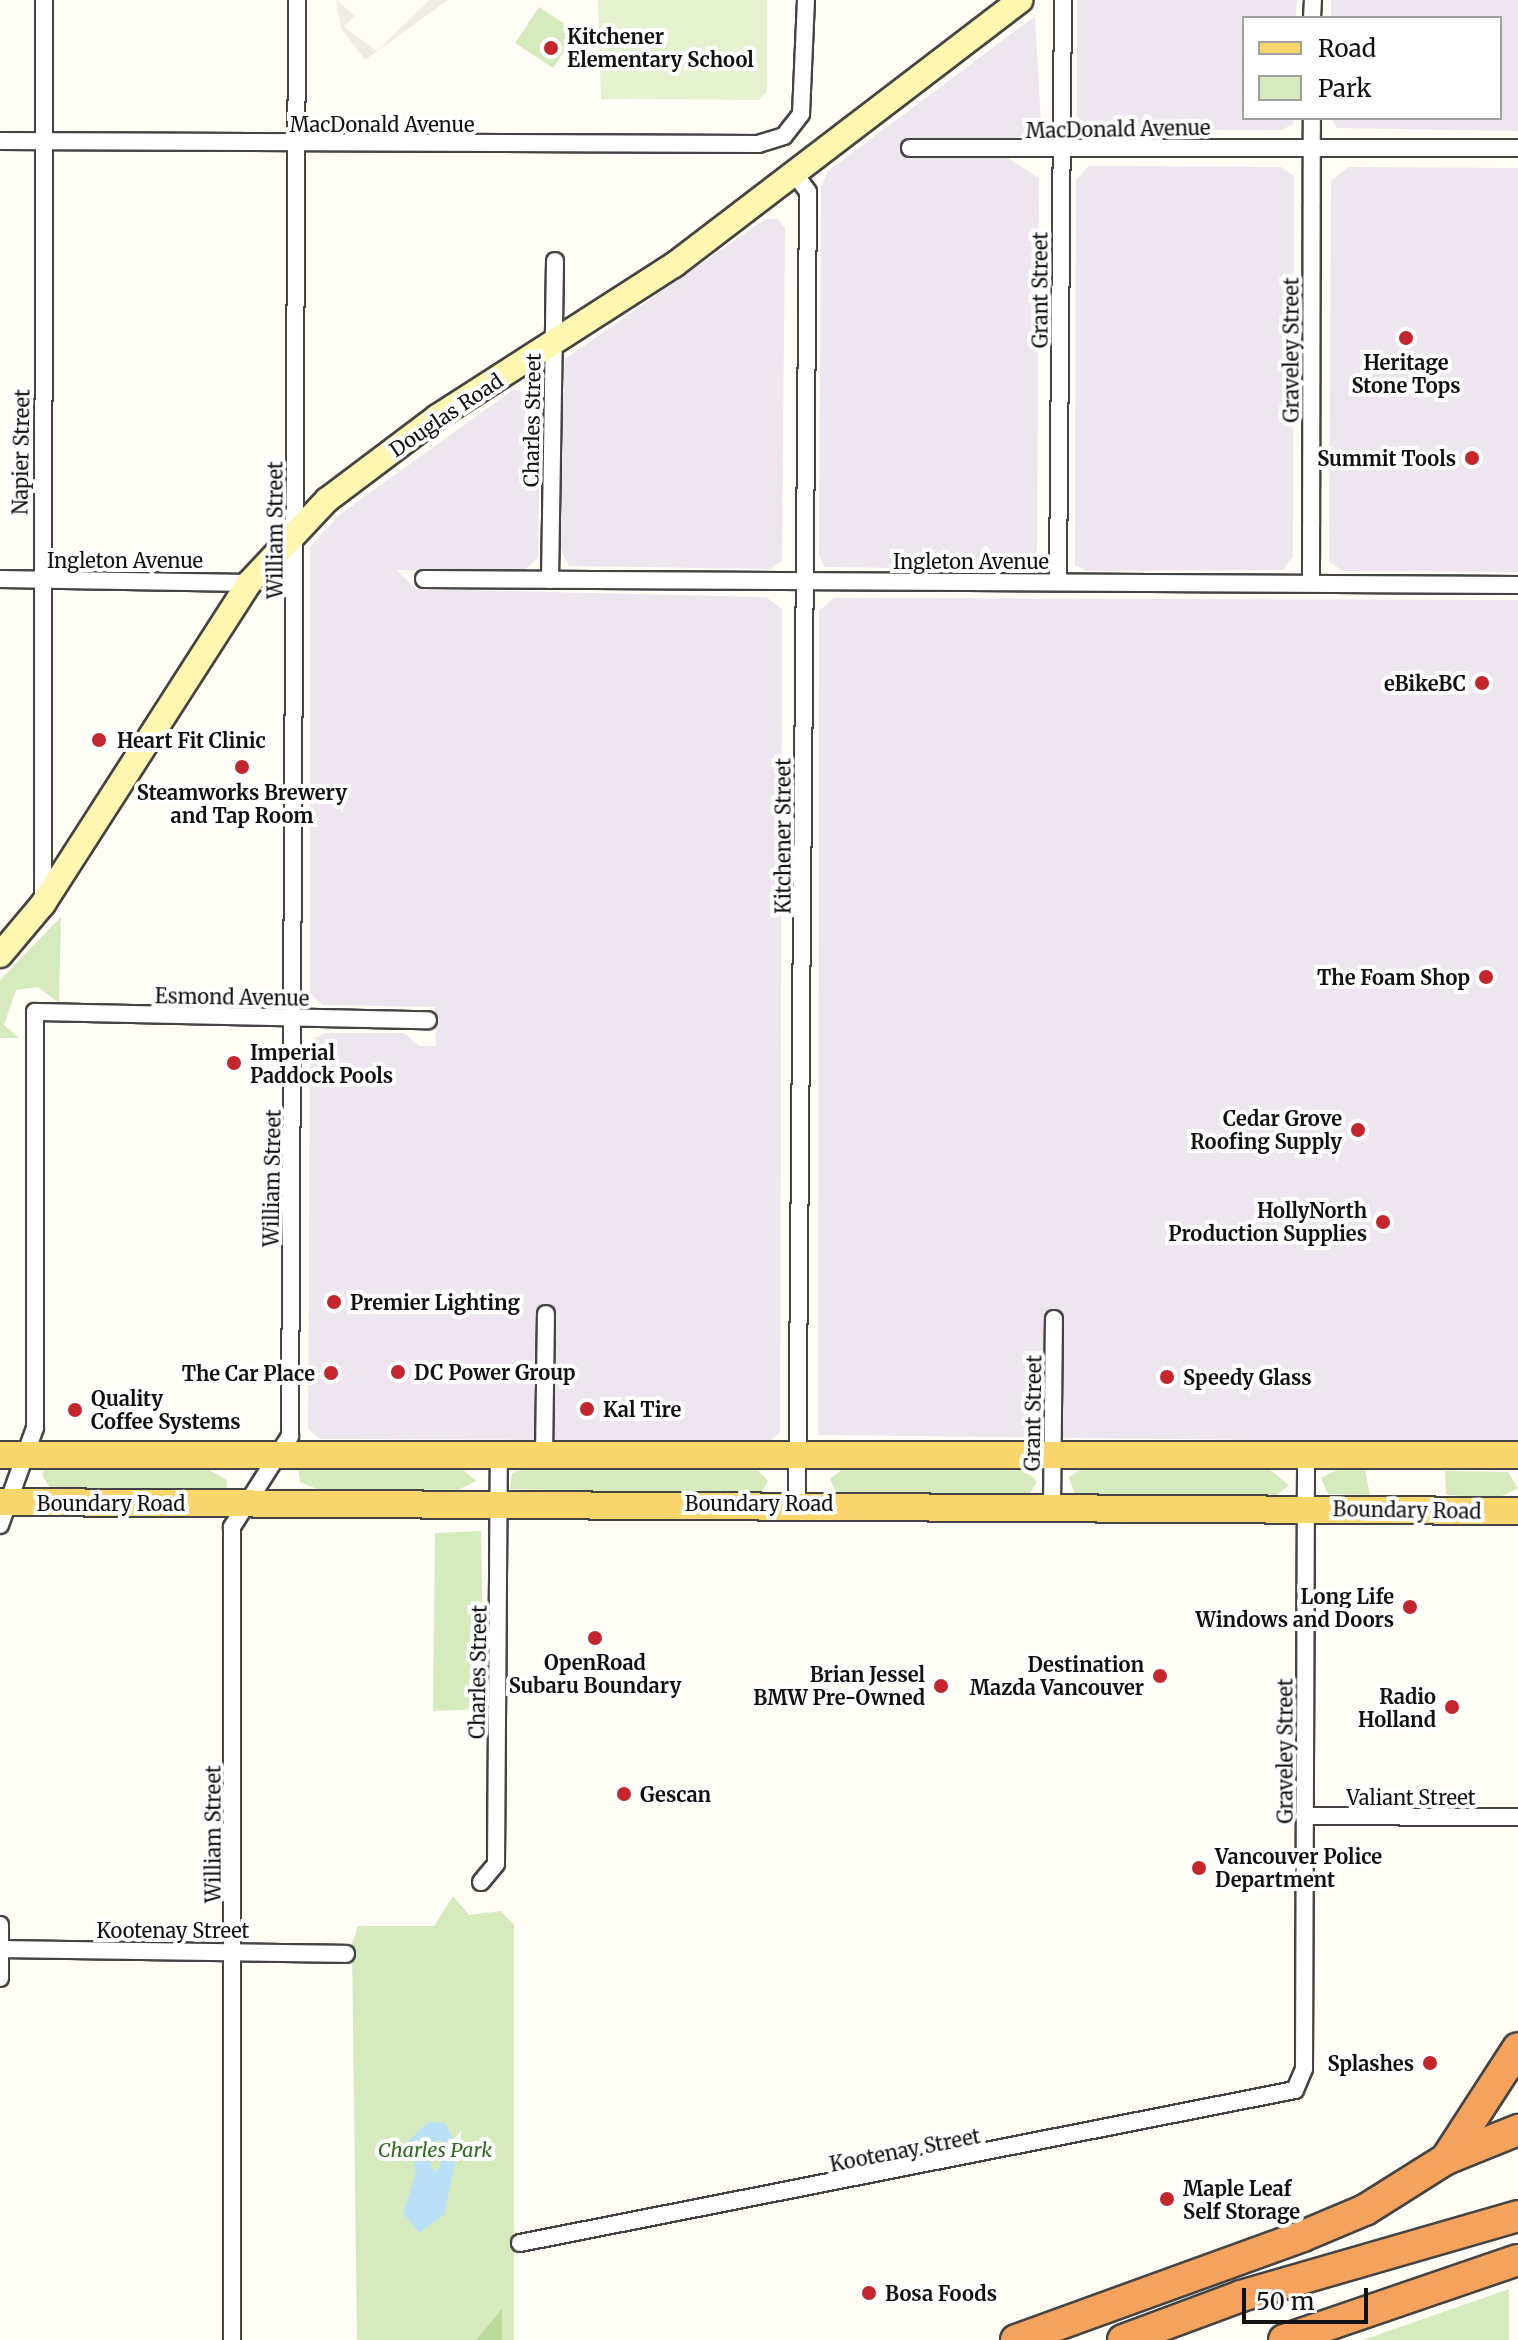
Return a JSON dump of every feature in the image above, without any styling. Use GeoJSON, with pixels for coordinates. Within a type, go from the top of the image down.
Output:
{"type":"FeatureCollection","features":[{"type":"Feature","properties":{"kind":"highway"},"geometry":{"type":"LineString","coordinates":[[1446,2159],[1518,2048]]}},
{"type":"Feature","properties":{"kind":"highway"},"geometry":{"type":"LineString","coordinates":[[1016,2340],[1303,2236],[1365,2210],[1446,2159],[1518,2130]]}},
{"type":"Feature","properties":{"kind":"highway"},"geometry":{"type":"LineString","coordinates":[[1123,2340],[1241,2296],[1518,2216]]}},
{"type":"Feature","properties":{"kind":"highway"},"geometry":{"type":"LineString","coordinates":[[1284,2340],[1518,2260]]}},
{"type":"Feature","properties":{"kind":"main road"},"geometry":{"type":"LineString","coordinates":[[12,1455],[1518,1455]]}},
{"type":"Feature","properties":{"kind":"main road","name":"Boundary Road"},"geometry":{"type":"LineString","coordinates":[[3,1510],[499,1502],[1518,1511]]}},
{"type":"Feature","properties":{"kind":"street","name":"Napier Street"},"geometry":{"type":"LineString","coordinates":[[43,904],[40,579],[44,0]]}},
{"type":"Feature","properties":{"kind":"street","name":"William Street"},"geometry":{"type":"LineString","coordinates":[[232,2340],[232,1527],[290,1436],[297,0]]}},
{"type":"Feature","properties":{"kind":"street","name":"MacDonald Avenue"},"geometry":{"type":"LineString","coordinates":[[0,141],[296,145],[764,143],[791,129],[803,106],[806,0]]}},
{"type":"Feature","properties":{"kind":"street","name":"Douglas Road"},"geometry":{"type":"LineString","coordinates":[[0,955],[43,904],[249,583],[295,530],[437,417],[553,344],[795,174],[1020,0]]}},
{"type":"Feature","properties":{"kind":"street","name":"Grant Street"},"geometry":{"type":"LineString","coordinates":[[1058,580],[1063,0]]}},
{"type":"Feature","properties":{"kind":"street","name":"Graveley Street"},"geometry":{"type":"LineString","coordinates":[[1311,582],[1312,120]]}},
{"type":"Feature","properties":{"kind":"street","name":"MacDonald Avenue"},"geometry":{"type":"LineString","coordinates":[[910,148],[1518,148]]}},
{"type":"Feature","properties":{"kind":"street","name":"Kitchener Street"},"geometry":{"type":"LineString","coordinates":[[795,174],[808,192],[797,1503]]}},
{"type":"Feature","properties":{"kind":"street","name":"Charles Street"},"geometry":{"type":"LineString","coordinates":[[550,580],[555,261]]}},
{"type":"Feature","properties":{"kind":"street","name":"Ingleton Avenue"},"geometry":{"type":"LineString","coordinates":[[0,579],[249,583]]}},
{"type":"Feature","properties":{"kind":"street","name":"Ingleton Avenue"},"geometry":{"type":"LineString","coordinates":[[424,579],[1058,580],[1518,585]]}},
{"type":"Feature","properties":{"kind":"street","name":"Esmond Avenue"},"geometry":{"type":"LineString","coordinates":[[12,1455],[35,1428],[35,1012],[428,1020]]}},
{"type":"Feature","properties":{"kind":"street"},"geometry":{"type":"LineString","coordinates":[[544,1456],[546,1314]]}},
{"type":"Feature","properties":{"kind":"street","name":"Grant Street"},"geometry":{"type":"LineString","coordinates":[[1052,1506],[1054,1319]]}},
{"type":"Feature","properties":{"kind":"street"},"geometry":{"type":"LineString","coordinates":[[3,1510],[12,1455]]}},
{"type":"Feature","properties":{"kind":"street","name":"Charles Street"},"geometry":{"type":"LineString","coordinates":[[481,1882],[496,1864],[499,1456]]}},
{"type":"Feature","properties":{"kind":"street","name":"Graveley Street"},"geometry":{"type":"LineString","coordinates":[[1295,2090],[1304,2069],[1306,1457]]}},
{"type":"Feature","properties":{"kind":"street","name":"Valiant Street"},"geometry":{"type":"LineString","coordinates":[[1304,1816],[1518,1817]]}},
{"type":"Feature","properties":{"kind":"street"},"geometry":{"type":"LineString","coordinates":[[0,1925],[0,1978]]}},
{"type":"Feature","properties":{"kind":"street","name":"Kootenay Street"},"geometry":{"type":"LineString","coordinates":[[0,1949],[346,1954]]}},
{"type":"Feature","properties":{"kind":"street","name":"Kootenay Street"},"geometry":{"type":"LineString","coordinates":[[520,2243],[1295,2090]]}},
{"type":"Feature","properties":{"kind":"shaded area"},"geometry":{"type":"Polygon","coordinates":[[[336,0],[355,16],[344,27],[377,51],[429,0],[448,0],[365,60],[341,28],[336,0]]]}},
{"type":"Feature","properties":{"kind":"shaded area"},"geometry":{"type":"Polygon","coordinates":[[[1077,0],[1297,0],[1296,16],[1242,16],[1242,120],[1294,120],[1282,130],[1085,129],[1077,116],[1077,0]]]}},
{"type":"Feature","properties":{"kind":"shaded area"},"geometry":{"type":"Polygon","coordinates":[[[1331,0],[1518,0],[1518,131],[1337,128],[1332,120],[1502,120],[1502,16],[1331,16],[1331,0]]]}},
{"type":"Feature","properties":{"kind":"shaded area"},"geometry":{"type":"Polygon","coordinates":[[[1035,16],[1041,123],[1034,134],[996,142],[901,142],[901,156],[1008,158],[1039,178],[1037,559],[1024,570],[825,567],[819,555],[821,187],[828,171],[1035,16]]]}},
{"type":"Feature","properties":{"kind":"shaded area"},"geometry":{"type":"Polygon","coordinates":[[[1089,166],[1281,167],[1294,176],[1293,556],[1283,570],[1087,571],[1075,565],[1076,180],[1089,166]]]}},
{"type":"Feature","properties":{"kind":"shaded area"},"geometry":{"type":"Polygon","coordinates":[[[1348,167],[1518,168],[1518,572],[1343,571],[1329,562],[1331,181],[1348,167]]]}},
{"type":"Feature","properties":{"kind":"shaded area"},"geometry":{"type":"Polygon","coordinates":[[[765,219],[778,219],[785,228],[782,561],[770,569],[569,566],[556,540],[565,359],[765,219]]]}},
{"type":"Feature","properties":{"kind":"shaded area"},"geometry":{"type":"Polygon","coordinates":[[[514,389],[531,394],[540,421],[538,558],[521,573],[397,570],[415,589],[766,597],[782,609],[780,1432],[770,1441],[320,1439],[308,1429],[310,1041],[325,1033],[404,1033],[419,1046],[436,1046],[435,1007],[323,1005],[310,994],[310,547],[339,515],[514,389]]]}},
{"type":"Feature","properties":{"kind":"shaded area"},"geometry":{"type":"Polygon","coordinates":[[[834,598],[1518,600],[1518,1443],[818,1435],[819,611],[834,598]]]}},
{"type":"Feature","properties":{"kind":"green space"},"geometry":{"type":"Polygon","coordinates":[[[598,0],[767,0],[767,92],[759,100],[601,99],[598,0]]]}},
{"type":"Feature","properties":{"kind":"green space"},"geometry":{"type":"Polygon","coordinates":[[[539,7],[577,32],[553,68],[515,43],[539,7]]]}},
{"type":"Feature","properties":{"kind":"green space"},"geometry":{"type":"Polygon","coordinates":[[[61,917],[59,1003],[38,987],[16,990],[4,1025],[19,1038],[0,1038],[0,980],[61,917]]]}},
{"type":"Feature","properties":{"kind":"green space"},"geometry":{"type":"Polygon","coordinates":[[[202,1466],[227,1480],[227,1493],[51,1489],[42,1475],[45,1468],[202,1466]]]}},
{"type":"Feature","properties":{"kind":"green space"},"geometry":{"type":"Polygon","coordinates":[[[298,1467],[460,1467],[476,1481],[452,1493],[329,1494],[300,1482],[298,1467]]]}},
{"type":"Feature","properties":{"kind":"green space"},"geometry":{"type":"Polygon","coordinates":[[[531,1467],[756,1468],[768,1481],[760,1495],[510,1489],[512,1473],[531,1467]]]}},
{"type":"Feature","properties":{"kind":"green space"},"geometry":{"type":"Polygon","coordinates":[[[844,1468],[1025,1469],[1037,1482],[1028,1496],[837,1494],[830,1479],[844,1468]]]}},
{"type":"Feature","properties":{"kind":"green space"},"geometry":{"type":"Polygon","coordinates":[[[1082,1469],[1270,1470],[1289,1485],[1273,1498],[1075,1495],[1069,1477],[1082,1469]]]}},
{"type":"Feature","properties":{"kind":"green space"},"geometry":{"type":"Polygon","coordinates":[[[1337,1470],[1365,1470],[1370,1495],[1328,1494],[1321,1478],[1337,1470]]]}},
{"type":"Feature","properties":{"kind":"green space"},"geometry":{"type":"Polygon","coordinates":[[[1445,1471],[1508,1472],[1518,1488],[1498,1498],[1446,1495],[1445,1471]]]}},
{"type":"Feature","properties":{"kind":"green space"},"geometry":{"type":"Polygon","coordinates":[[[481,1531],[484,1709],[433,1711],[435,1533],[481,1531]]]}},
{"type":"Feature","properties":{"kind":"green space","name":"Charles Park"},"geometry":{"type":"Polygon","coordinates":[[[453,1896],[469,1915],[501,1911],[514,1925],[514,2340],[357,2340],[352,1944],[358,1926],[434,1926],[453,1896]]]}},
{"type":"Feature","properties":{"kind":"green space"},"geometry":{"type":"Polygon","coordinates":[[[1509,2289],[1509,2340],[1363,2340],[1509,2289]]]}},
{"type":"Feature","properties":{"kind":"green space"},"geometry":{"type":"Polygon","coordinates":[[[502,2309],[502,2340],[476,2340],[502,2309]]]}},
{"type":"Feature","properties":{"kind":"water"},"geometry":{"type":"Polygon","coordinates":[[[429,2122],[445,2123],[458,2150],[444,2215],[419,2233],[403,2213],[416,2173],[408,2141],[429,2122]],[[441,2139],[424,2146],[434,2173],[440,2167],[441,2139]]]}},
{"type":"Feature","properties":{"kind":"place","name":"Kitchener Elementary School"},"geometry":{"type":"Point","coordinates":[551,48]}},
{"type":"Feature","properties":{"kind":"place","name":"Heritage Stone Tops"},"geometry":{"type":"Point","coordinates":[1406,338]}},
{"type":"Feature","properties":{"kind":"place","name":"Summit Tools"},"geometry":{"type":"Point","coordinates":[1472,458]}},
{"type":"Feature","properties":{"kind":"place","name":"eBikeBC"},"geometry":{"type":"Point","coordinates":[1482,683]}},
{"type":"Feature","properties":{"kind":"place","name":"Heart Fit Clinic"},"geometry":{"type":"Point","coordinates":[99,740]}},
{"type":"Feature","properties":{"kind":"place","name":"Steamworks Brewery and Tap Room"},"geometry":{"type":"Point","coordinates":[242,767]}},
{"type":"Feature","properties":{"kind":"place","name":"The Foam Shop"},"geometry":{"type":"Point","coordinates":[1486,977]}},
{"type":"Feature","properties":{"kind":"place","name":"Imperial Paddock Pools"},"geometry":{"type":"Point","coordinates":[234,1063]}},
{"type":"Feature","properties":{"kind":"place","name":"Cedar Grove Roofing Supply"},"geometry":{"type":"Point","coordinates":[1358,1130]}},
{"type":"Feature","properties":{"kind":"place","name":"HollyNorth Production Supplies"},"geometry":{"type":"Point","coordinates":[1383,1222]}},
{"type":"Feature","properties":{"kind":"place","name":"Premier Lighting"},"geometry":{"type":"Point","coordinates":[334,1302]}},
{"type":"Feature","properties":{"kind":"place","name":"DC Power Group"},"geometry":{"type":"Point","coordinates":[398,1372]}},
{"type":"Feature","properties":{"kind":"place","name":"The Car Place"},"geometry":{"type":"Point","coordinates":[331,1373]}},
{"type":"Feature","properties":{"kind":"place","name":"Speedy Glass"},"geometry":{"type":"Point","coordinates":[1167,1377]}},
{"type":"Feature","properties":{"kind":"place","name":"Kal Tire"},"geometry":{"type":"Point","coordinates":[587,1409]}},
{"type":"Feature","properties":{"kind":"place","name":"Quality Coffee Systems"},"geometry":{"type":"Point","coordinates":[75,1410]}},
{"type":"Feature","properties":{"kind":"place","name":"Long Life Windows and Doors"},"geometry":{"type":"Point","coordinates":[1410,1607]}},
{"type":"Feature","properties":{"kind":"place","name":"OpenRoad Subaru Boundary"},"geometry":{"type":"Point","coordinates":[595,1638]}},
{"type":"Feature","properties":{"kind":"place","name":"Destination Mazda Vancouver"},"geometry":{"type":"Point","coordinates":[1160,1676]}},
{"type":"Feature","properties":{"kind":"place","name":"Brian Jessel BMW Pre-Owned"},"geometry":{"type":"Point","coordinates":[941,1686]}},
{"type":"Feature","properties":{"kind":"place","name":"Radio Holland"},"geometry":{"type":"Point","coordinates":[1452,1707]}},
{"type":"Feature","properties":{"kind":"place","name":"Gescan"},"geometry":{"type":"Point","coordinates":[624,1794]}},
{"type":"Feature","properties":{"kind":"place","name":"Vancouver Police Department"},"geometry":{"type":"Point","coordinates":[1199,1868]}},
{"type":"Feature","properties":{"kind":"place","name":"Splashes"},"geometry":{"type":"Point","coordinates":[1430,2063]}},
{"type":"Feature","properties":{"kind":"place","name":"Maple Leaf Self Storage"},"geometry":{"type":"Point","coordinates":[1167,2199]}},
{"type":"Feature","properties":{"kind":"place","name":"Bosa Foods"},"geometry":{"type":"Point","coordinates":[869,2293]}}]}
